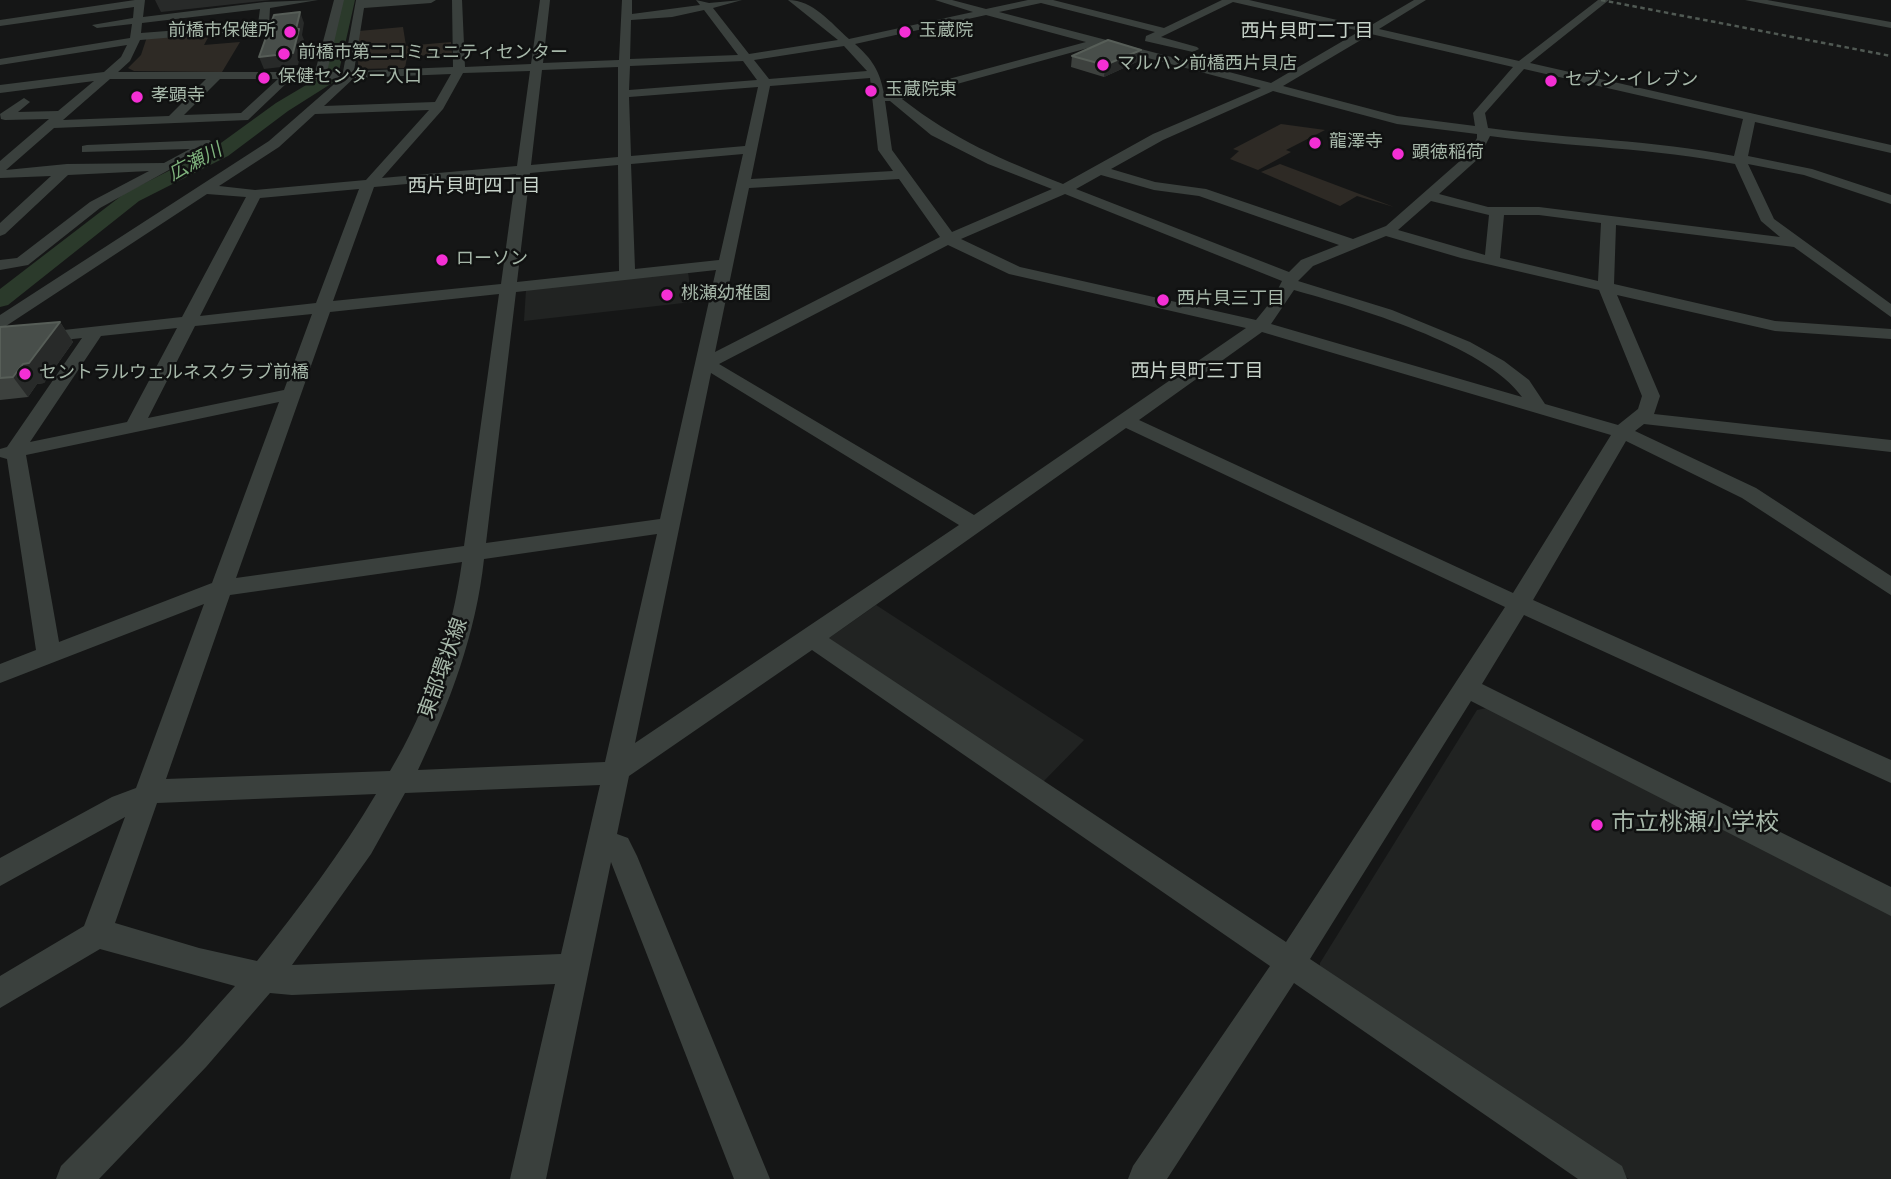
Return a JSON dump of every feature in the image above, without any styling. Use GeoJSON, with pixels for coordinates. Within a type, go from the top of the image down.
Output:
{"type":"FeatureCollection","features":[{"type":"Feature","properties":{"kind":"street"},"geometry":{"type":"LineString","coordinates":[[97,25],[313,0]]}},
{"type":"Feature","properties":{"kind":"street"},"geometry":{"type":"LineString","coordinates":[[322,75],[339,0]]}},
{"type":"Feature","properties":{"kind":"street"},"geometry":{"type":"LineString","coordinates":[[0,322],[274,144],[314,110],[344,75],[361,2],[431,0]]}},
{"type":"Feature","properties":{"kind":"street"},"geometry":{"type":"LineString","coordinates":[[96,935],[368,184],[439,106],[459,71],[457,0]]}},
{"type":"Feature","properties":{"kind":"street","name":"東部環状線"},"geometry":{"type":"LineString","coordinates":[[74,1179],[167,1085],[262,978],[353,855],[397,781],[436,703],[461,633],[509,288],[545,0]]}},
{"type":"Feature","properties":{"kind":"street"},"geometry":{"type":"LineString","coordinates":[[627,0],[623,63],[627,275]]}},
{"type":"Feature","properties":{"kind":"street"},"geometry":{"type":"LineString","coordinates":[[626,17],[668,15],[704,3],[737,0]]}},
{"type":"Feature","properties":{"kind":"street"},"geometry":{"type":"LineString","coordinates":[[940,0],[1128,49],[1170,57],[1397,120],[1573,143],[1695,152],[1807,172],[1891,200]]}},
{"type":"Feature","properties":{"kind":"street"},"geometry":{"type":"LineString","coordinates":[[1128,49],[1230,0]]}},
{"type":"Feature","properties":{"kind":"street"},"geometry":{"type":"LineString","coordinates":[[1236,0],[1891,149]]}},
{"type":"Feature","properties":{"kind":"street"},"geometry":{"type":"LineString","coordinates":[[1265,7],[1278,0]]}},
{"type":"Feature","properties":{"kind":"street"},"geometry":{"type":"LineString","coordinates":[[704,364],[950,240],[1063,190],[1158,137],[1273,87],[1421,0]]}},
{"type":"Feature","properties":{"kind":"street"},"geometry":{"type":"LineString","coordinates":[[1750,0],[1891,26]]}},
{"type":"Feature","properties":{"kind":"street"},"geometry":{"type":"LineString","coordinates":[[1829,14],[1840,0]]}},
{"type":"Feature","properties":{"kind":"street"},"geometry":{"type":"LineString","coordinates":[[0,23],[140,1],[135,39],[126,59],[0,168]]}},
{"type":"Feature","properties":{"kind":"street"},"geometry":{"type":"LineString","coordinates":[[800,1],[848,42],[875,74],[885,98],[885,150],[950,240],[1016,271],[1260,326],[1537,405],[1632,425],[1660,422],[1891,446]]}},
{"type":"Feature","properties":{"kind":"street"},"geometry":{"type":"LineString","coordinates":[[0,89],[110,75],[344,75],[744,58],[848,42],[1037,1],[1163,32]]}},
{"type":"Feature","properties":{"kind":"street"},"geometry":{"type":"LineString","coordinates":[[0,873],[147,793],[596,775],[616,770],[812,638],[1260,326],[1281,300],[1290,281],[1311,260],[1387,232],[1474,155],[1484,138],[1479,113],[1521,65],[1596,1]]}},
{"type":"Feature","properties":{"kind":"street"},"geometry":{"type":"LineString","coordinates":[[704,3],[765,82]]}},
{"type":"Feature","properties":{"kind":"street"},"geometry":{"type":"LineString","coordinates":[[0,62],[135,39],[260,27],[264,25],[265,5]]}},
{"type":"Feature","properties":{"kind":"street"},"geometry":{"type":"LineString","coordinates":[[1150,38],[1193,49]]}},
{"type":"Feature","properties":{"kind":"street"},"geometry":{"type":"LineString","coordinates":[[885,98],[1098,41]]}},
{"type":"Feature","properties":{"kind":"street"},"geometry":{"type":"LineString","coordinates":[[623,94],[875,74]]}},
{"type":"Feature","properties":{"kind":"street"},"geometry":{"type":"LineString","coordinates":[[172,120],[217,75]]}},
{"type":"Feature","properties":{"kind":"street"},"geometry":{"type":"LineString","coordinates":[[51,124],[247,116],[288,76]]}},
{"type":"Feature","properties":{"kind":"street"},"geometry":{"type":"LineString","coordinates":[[528,1179],[765,82]]}},
{"type":"Feature","properties":{"kind":"street"},"geometry":{"type":"LineString","coordinates":[[885,98],[945,138],[1063,190],[1290,281],[1474,349],[1514,376],[1531,394],[1537,405]]}},
{"type":"Feature","properties":{"kind":"street"},"geometry":{"type":"LineString","coordinates":[[59,100],[82,99]]}},
{"type":"Feature","properties":{"kind":"street"},"geometry":{"type":"LineString","coordinates":[[0,102],[30,102],[5,116],[63,115]]}},
{"type":"Feature","properties":{"kind":"street"},"geometry":{"type":"LineString","coordinates":[[314,110],[439,106]]}},
{"type":"Feature","properties":{"kind":"street"},"geometry":{"type":"LineString","coordinates":[[1750,117],[1740,160],[1768,221],[1793,243],[1891,312]]}},
{"type":"Feature","properties":{"kind":"street"},"geometry":{"type":"LineString","coordinates":[[0,231],[115,122]]}},
{"type":"Feature","properties":{"kind":"street"},"geometry":{"type":"LineString","coordinates":[[0,265],[22,262],[95,205],[209,144],[87,149]]}},
{"type":"Feature","properties":{"kind":"street"},"geometry":{"type":"LineString","coordinates":[[204,189],[255,194],[751,149]]}},
{"type":"Feature","properties":{"kind":"street"},"geometry":{"type":"LineString","coordinates":[[0,174],[170,165]]}},
{"type":"Feature","properties":{"kind":"street"},"geometry":{"type":"LineString","coordinates":[[1100,170],[1154,186],[1201,192],[1356,245]]}},
{"type":"Feature","properties":{"kind":"street"},"geometry":{"type":"LineString","coordinates":[[744,184],[902,176]]}},
{"type":"Feature","properties":{"kind":"street"},"geometry":{"type":"LineString","coordinates":[[135,425],[255,194]]}},
{"type":"Feature","properties":{"kind":"street"},"geometry":{"type":"LineString","coordinates":[[1429,196],[1497,211],[1539,211],[1793,243]]}},
{"type":"Feature","properties":{"kind":"street"},"geometry":{"type":"LineString","coordinates":[[1492,261],[1497,211]]}},
{"type":"Feature","properties":{"kind":"street"},"geometry":{"type":"LineString","coordinates":[[1146,1179],[1292,963],[1632,425],[1651,405],[1651,396],[1606,287],[1609,221]]}},
{"type":"Feature","properties":{"kind":"street"},"geometry":{"type":"LineString","coordinates":[[1387,232],[1492,261],[1790,329],[1891,334]]}},
{"type":"Feature","properties":{"kind":"street"},"geometry":{"type":"LineString","coordinates":[[0,342],[727,264]]}},
{"type":"Feature","properties":{"kind":"street"},"geometry":{"type":"LineString","coordinates":[[49,654],[8,453],[95,332]]}},
{"type":"Feature","properties":{"kind":"street"},"geometry":{"type":"LineString","coordinates":[[704,364],[715,368],[974,524]]}},
{"type":"Feature","properties":{"kind":"street"},"geometry":{"type":"LineString","coordinates":[[8,453],[291,394]]}},
{"type":"Feature","properties":{"kind":"street"},"geometry":{"type":"LineString","coordinates":[[1124,420],[1503,598],[1891,772]]}},
{"type":"Feature","properties":{"kind":"street"},"geometry":{"type":"LineString","coordinates":[[1632,425],[1749,493],[1891,587]]}},
{"type":"Feature","properties":{"kind":"street"},"geometry":{"type":"LineString","coordinates":[[0,674],[222,588],[670,525]]}},
{"type":"Feature","properties":{"kind":"street"},"geometry":{"type":"LineString","coordinates":[[812,638],[1609,1179]]}},
{"type":"Feature","properties":{"kind":"street"},"geometry":{"type":"LineString","coordinates":[[1468,688],[1891,902]]}},
{"type":"Feature","properties":{"kind":"street"},"geometry":{"type":"LineString","coordinates":[[602,841],[618,847],[622,856],[751,1179]]}},
{"type":"Feature","properties":{"kind":"street"},"geometry":{"type":"LineString","coordinates":[[0,993],[96,935],[108,935],[237,974],[262,978],[292,980],[574,968]]}},
{"type":"Feature","properties":{"kind":"shaded area"},"geometry":{"type":"Polygon","coordinates":[[[403,27],[406,46],[451,42],[452,53],[407,57],[405,68],[358,69],[359,31],[403,27]]]}},
{"type":"Feature","properties":{"kind":"shaded area"},"geometry":{"type":"Polygon","coordinates":[[[211,32],[204,45],[240,42],[222,72],[134,71],[128,68],[141,55],[147,37],[211,32]]]}},
{"type":"Feature","properties":{"kind":"shaded area"},"geometry":{"type":"Polygon","coordinates":[[[1281,124],[1325,130],[1286,150],[1291,152],[1258,170],[1230,159],[1239,151],[1233,149],[1281,124]]]}},
{"type":"Feature","properties":{"kind":"shaded area"},"geometry":{"type":"Polygon","coordinates":[[[1280,164],[1394,207],[1357,196],[1340,206],[1261,172],[1280,164]]]}},
{"type":"Feature","properties":{"kind":"shaded area"},"geometry":{"type":"Polygon","coordinates":[[[688,272],[692,302],[524,321],[526,290],[688,272]]]}},
{"type":"Feature","properties":{"kind":"shaded area"},"geometry":{"type":"Polygon","coordinates":[[[876,605],[1084,740],[1040,785],[829,638],[876,605]]]}},
{"type":"Feature","properties":{"kind":"shaded area"},"geometry":{"type":"Polygon","coordinates":[[[1487,708],[1891,915],[1891,1179],[1629,1179],[1320,971],[1320,963],[1477,710],[1487,708]]]}},
{"type":"Feature","properties":{"kind":"building"},"geometry":{"type":"Polygon","coordinates":[[[300,12],[293,53],[259,57],[274,15],[300,12]]]}},
{"type":"Feature","properties":{"kind":"building"},"geometry":{"type":"Polygon","coordinates":[[[1108,40],[1141,50],[1105,65],[1072,56],[1108,40]]]}},
{"type":"Feature","properties":{"kind":"building"},"geometry":{"type":"Polygon","coordinates":[[[60,322],[29,363],[23,364],[13,377],[0,378],[0,327],[60,322]]]}},
{"type":"Feature","properties":{"kind":"waterway","name":"広瀬川"},"geometry":{"type":"LineString","coordinates":[[0,300],[132,197],[221,152],[282,107],[331,77],[348,0]]}},
{"type":"Feature","properties":{"kind":"railway"},"geometry":{"type":"LineString","coordinates":[[1601,0],[1891,56]]}},
{"type":"Feature","properties":{"kind":"place","name":"前橋市保健所"},"geometry":{"type":"Point","coordinates":[290,32]}},
{"type":"Feature","properties":{"kind":"place","name":"玉蔵院"},"geometry":{"type":"Point","coordinates":[905,32]}},
{"type":"Feature","properties":{"kind":"place","name":"前橋市第二コミュニティセンター"},"geometry":{"type":"Point","coordinates":[284,54]}},
{"type":"Feature","properties":{"kind":"place","name":"マルハン前橋西片貝店"},"geometry":{"type":"Point","coordinates":[1103,65]}},
{"type":"Feature","properties":{"kind":"place","name":"保健センター入口"},"geometry":{"type":"Point","coordinates":[264,78]}},
{"type":"Feature","properties":{"kind":"place","name":"セブン-イレブン"},"geometry":{"type":"Point","coordinates":[1551,81]}},
{"type":"Feature","properties":{"kind":"place","name":"玉蔵院東"},"geometry":{"type":"Point","coordinates":[871,91]}},
{"type":"Feature","properties":{"kind":"place","name":"孝顕寺"},"geometry":{"type":"Point","coordinates":[137,97]}},
{"type":"Feature","properties":{"kind":"place","name":"龍澤寺"},"geometry":{"type":"Point","coordinates":[1315,143]}},
{"type":"Feature","properties":{"kind":"place","name":"顕徳稲荷"},"geometry":{"type":"Point","coordinates":[1398,154]}},
{"type":"Feature","properties":{"kind":"place","name":"ローソン"},"geometry":{"type":"Point","coordinates":[442,260]}},
{"type":"Feature","properties":{"kind":"place","name":"桃瀬幼稚園"},"geometry":{"type":"Point","coordinates":[667,295]}},
{"type":"Feature","properties":{"kind":"place","name":"西片貝三丁目"},"geometry":{"type":"Point","coordinates":[1163,300]}},
{"type":"Feature","properties":{"kind":"place","name":"セントラルウェルネスクラブ前橋"},"geometry":{"type":"Point","coordinates":[25,374]}},
{"type":"Feature","properties":{"kind":"place","name":"市立桃瀬小学校"},"geometry":{"type":"Point","coordinates":[1597,825]}},
{"type":"Feature","properties":{"kind":"district","name":"西片貝町二丁目"},"geometry":{"type":"Point","coordinates":[1307,33]}},
{"type":"Feature","properties":{"kind":"district","name":"西片貝町四丁目"},"geometry":{"type":"Point","coordinates":[474,188]}},
{"type":"Feature","properties":{"kind":"district","name":"西片貝町三丁目"},"geometry":{"type":"Point","coordinates":[1197,373]}}]}
